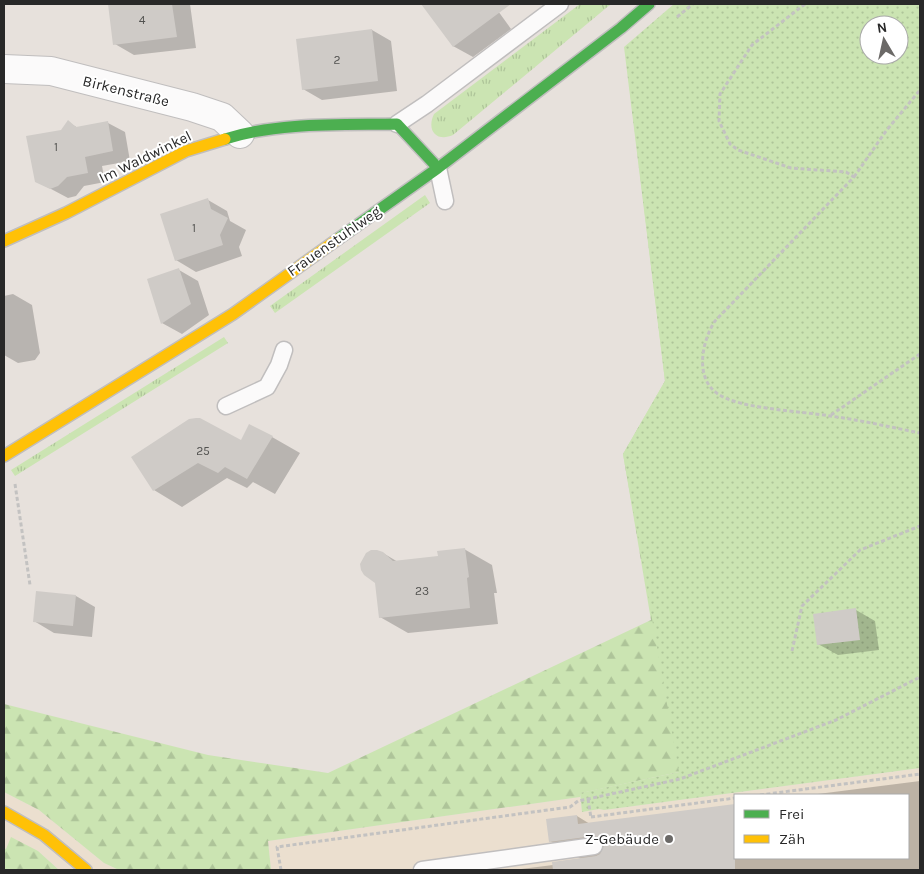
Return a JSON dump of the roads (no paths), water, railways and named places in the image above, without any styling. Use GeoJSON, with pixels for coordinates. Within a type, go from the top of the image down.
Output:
{"type":"FeatureCollection","features":[{"type":"Feature","properties":{"kind":"street","name":"Frauenstuhlweg"},"geometry":{"type":"LineString","coordinates":[[4,456],[233,314],[438,168],[621,28],[649,4]]}},
{"type":"Feature","properties":{"kind":"street","name":"Birkenstraße"},"geometry":{"type":"LineString","coordinates":[[4,69],[51,72],[192,107],[222,117],[240,134]]}},
{"type":"Feature","properties":{"kind":"street","name":"Im Waldwinkel"},"geometry":{"type":"LineString","coordinates":[[4,241],[66,213],[186,151],[240,134],[304,126],[397,124]]}},
{"type":"Feature","properties":{"kind":"street"},"geometry":{"type":"LineString","coordinates":[[397,124],[438,168]]}},
{"type":"Feature","properties":{"kind":"street"},"geometry":{"type":"LineString","coordinates":[[4,812],[44,835],[86,870]]}},
{"type":"Feature","properties":{"kind":"lane"},"geometry":{"type":"LineString","coordinates":[[397,124],[427,104],[560,4]]}},
{"type":"Feature","properties":{"kind":"lane"},"geometry":{"type":"LineString","coordinates":[[438,168],[445,201]]}},
{"type":"Feature","properties":{"kind":"lane"},"geometry":{"type":"LineString","coordinates":[[226,406],[267,387],[284,350]]}},
{"type":"Feature","properties":{"kind":"lane"},"geometry":{"type":"LineString","coordinates":[[422,870],[594,846]]}},
{"type":"Feature","properties":{"kind":"place","name":"Z-Gebäude"},"geometry":{"type":"Point","coordinates":[669,839]}}]}
